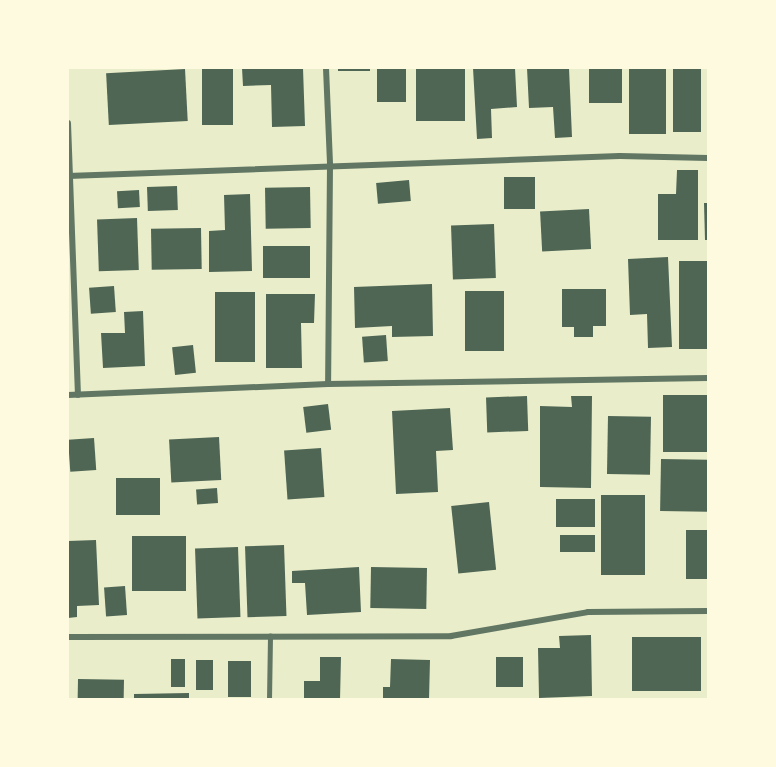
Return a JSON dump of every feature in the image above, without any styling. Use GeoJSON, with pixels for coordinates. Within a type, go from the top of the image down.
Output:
{"type":"FeatureCollection","features":[{"type":"Feature","properties":{"kind":"street"},"geometry":{"type":"LineString","coordinates":[[326,68],[330,165],[328,384]]}},
{"type":"Feature","properties":{"kind":"street"},"geometry":{"type":"LineString","coordinates":[[68,123],[68,176],[78,395]]}},
{"type":"Feature","properties":{"kind":"street"},"geometry":{"type":"LineString","coordinates":[[68,176],[620,156],[708,158]]}},
{"type":"Feature","properties":{"kind":"street"},"geometry":{"type":"LineString","coordinates":[[68,395],[328,384],[708,378]]}},
{"type":"Feature","properties":{"kind":"street"},"geometry":{"type":"LineString","coordinates":[[68,637],[450,636],[588,612],[708,611]]}},
{"type":"Feature","properties":{"kind":"lane"},"geometry":{"type":"LineString","coordinates":[[269,699],[270,636]]}},
{"type":"Feature","properties":{"kind":"building"},"geometry":{"type":"Polygon","coordinates":[[[202,68],[233,68],[233,125],[202,125],[202,68]]]}},
{"type":"Feature","properties":{"kind":"building"},"geometry":{"type":"Polygon","coordinates":[[[242,68],[303,68],[305,126],[272,127],[271,85],[243,86],[242,68]]]}},
{"type":"Feature","properties":{"kind":"building"},"geometry":{"type":"Polygon","coordinates":[[[338,68],[370,68],[370,71],[338,71],[338,68]]]}},
{"type":"Feature","properties":{"kind":"building"},"geometry":{"type":"Polygon","coordinates":[[[377,68],[406,68],[406,102],[377,102],[377,68]]]}},
{"type":"Feature","properties":{"kind":"building"},"geometry":{"type":"Polygon","coordinates":[[[416,68],[465,68],[465,121],[416,121],[416,68]]]}},
{"type":"Feature","properties":{"kind":"building"},"geometry":{"type":"Polygon","coordinates":[[[473,68],[515,68],[517,107],[491,109],[492,138],[477,139],[473,68]]]}},
{"type":"Feature","properties":{"kind":"building"},"geometry":{"type":"Polygon","coordinates":[[[527,68],[569,68],[572,137],[555,138],[553,107],[529,108],[527,68]]]}},
{"type":"Feature","properties":{"kind":"building"},"geometry":{"type":"Polygon","coordinates":[[[589,68],[622,68],[622,103],[589,103],[589,68]]]}},
{"type":"Feature","properties":{"kind":"building"},"geometry":{"type":"Polygon","coordinates":[[[629,68],[666,68],[666,134],[629,134],[629,68]]]}},
{"type":"Feature","properties":{"kind":"building"},"geometry":{"type":"Polygon","coordinates":[[[673,68],[701,68],[701,132],[673,132],[673,68]]]}},
{"type":"Feature","properties":{"kind":"building"},"geometry":{"type":"Polygon","coordinates":[[[185,69],[188,121],[109,125],[106,73],[185,69]]]}},
{"type":"Feature","properties":{"kind":"building"},"geometry":{"type":"Polygon","coordinates":[[[677,170],[698,170],[698,240],[658,240],[658,194],[676,194],[677,170]]]}},
{"type":"Feature","properties":{"kind":"building"},"geometry":{"type":"Polygon","coordinates":[[[504,177],[535,177],[535,209],[504,209],[504,177]]]}},
{"type":"Feature","properties":{"kind":"building"},"geometry":{"type":"Polygon","coordinates":[[[409,180],[411,201],[378,204],[376,183],[409,180]]]}},
{"type":"Feature","properties":{"kind":"building"},"geometry":{"type":"Polygon","coordinates":[[[177,186],[178,210],[148,211],[147,187],[177,186]]]}},
{"type":"Feature","properties":{"kind":"building"},"geometry":{"type":"Polygon","coordinates":[[[310,187],[311,228],[266,229],[265,188],[310,187]]]}},
{"type":"Feature","properties":{"kind":"building"},"geometry":{"type":"Polygon","coordinates":[[[139,190],[140,207],[118,208],[117,191],[139,190]]]}},
{"type":"Feature","properties":{"kind":"building"},"geometry":{"type":"Polygon","coordinates":[[[250,194],[252,271],[209,272],[209,231],[225,230],[224,195],[250,194]]]}},
{"type":"Feature","properties":{"kind":"building"},"geometry":{"type":"Polygon","coordinates":[[[704,203],[708,203],[708,240],[705,240],[704,203]]]}},
{"type":"Feature","properties":{"kind":"building"},"geometry":{"type":"Polygon","coordinates":[[[589,209],[591,249],[542,252],[540,212],[589,209]]]}},
{"type":"Feature","properties":{"kind":"building"},"geometry":{"type":"Polygon","coordinates":[[[137,218],[139,270],[99,271],[97,219],[137,218]]]}},
{"type":"Feature","properties":{"kind":"building"},"geometry":{"type":"Polygon","coordinates":[[[494,224],[496,278],[453,279],[451,226],[494,224]]]}},
{"type":"Feature","properties":{"kind":"building"},"geometry":{"type":"Polygon","coordinates":[[[201,228],[202,269],[152,270],[151,229],[201,228]]]}},
{"type":"Feature","properties":{"kind":"building"},"geometry":{"type":"Polygon","coordinates":[[[263,246],[310,246],[310,278],[263,278],[263,246]]]}},
{"type":"Feature","properties":{"kind":"building"},"geometry":{"type":"Polygon","coordinates":[[[668,257],[672,347],[648,348],[647,314],[630,315],[628,259],[668,257]]]}},
{"type":"Feature","properties":{"kind":"building"},"geometry":{"type":"Polygon","coordinates":[[[679,261],[708,261],[708,349],[679,349],[679,261]]]}},
{"type":"Feature","properties":{"kind":"building"},"geometry":{"type":"Polygon","coordinates":[[[432,284],[433,336],[392,337],[392,326],[355,328],[354,287],[432,284]]]}},
{"type":"Feature","properties":{"kind":"building"},"geometry":{"type":"Polygon","coordinates":[[[114,286],[116,312],[91,314],[89,288],[114,286]]]}},
{"type":"Feature","properties":{"kind":"building"},"geometry":{"type":"Polygon","coordinates":[[[562,289],[606,289],[606,326],[593,326],[593,337],[574,337],[574,327],[562,327],[562,289]]]}},
{"type":"Feature","properties":{"kind":"building"},"geometry":{"type":"Polygon","coordinates":[[[465,291],[504,291],[504,351],[465,351],[465,291]]]}},
{"type":"Feature","properties":{"kind":"building"},"geometry":{"type":"Polygon","coordinates":[[[215,292],[255,292],[255,362],[215,362],[215,292]]]}},
{"type":"Feature","properties":{"kind":"building"},"geometry":{"type":"Polygon","coordinates":[[[266,294],[315,294],[314,323],[301,323],[302,368],[266,368],[266,294]]]}},
{"type":"Feature","properties":{"kind":"building"},"geometry":{"type":"Polygon","coordinates":[[[143,311],[145,366],[103,368],[101,333],[125,333],[124,312],[143,311]]]}},
{"type":"Feature","properties":{"kind":"building"},"geometry":{"type":"Polygon","coordinates":[[[386,335],[388,361],[364,363],[362,337],[386,335]]]}},
{"type":"Feature","properties":{"kind":"building"},"geometry":{"type":"Polygon","coordinates":[[[193,345],[196,373],[175,375],[172,347],[193,345]]]}},
{"type":"Feature","properties":{"kind":"building"},"geometry":{"type":"Polygon","coordinates":[[[663,395],[708,395],[708,452],[663,452],[663,395]]]}},
{"type":"Feature","properties":{"kind":"building"},"geometry":{"type":"Polygon","coordinates":[[[527,396],[528,431],[487,432],[486,397],[527,396]]]}},
{"type":"Feature","properties":{"kind":"building"},"geometry":{"type":"Polygon","coordinates":[[[571,396],[592,396],[591,488],[540,487],[540,406],[572,407],[571,396]]]}},
{"type":"Feature","properties":{"kind":"building"},"geometry":{"type":"Polygon","coordinates":[[[328,404],[331,430],[306,433],[303,407],[328,404]]]}},
{"type":"Feature","properties":{"kind":"building"},"geometry":{"type":"Polygon","coordinates":[[[450,408],[453,450],[436,451],[438,492],[396,494],[392,411],[450,408]]]}},
{"type":"Feature","properties":{"kind":"building"},"geometry":{"type":"Polygon","coordinates":[[[608,416],[651,417],[650,475],[607,474],[608,416]]]}},
{"type":"Feature","properties":{"kind":"building"},"geometry":{"type":"Polygon","coordinates":[[[219,437],[221,480],[171,483],[169,440],[219,437]]]}},
{"type":"Feature","properties":{"kind":"building"},"geometry":{"type":"Polygon","coordinates":[[[94,438],[96,470],[70,472],[68,440],[94,438]]]}},
{"type":"Feature","properties":{"kind":"building"},"geometry":{"type":"Polygon","coordinates":[[[321,448],[324,497],[288,499],[284,451],[321,448]]]}},
{"type":"Feature","properties":{"kind":"building"},"geometry":{"type":"Polygon","coordinates":[[[661,459],[708,460],[707,512],[660,511],[661,459]]]}},
{"type":"Feature","properties":{"kind":"building"},"geometry":{"type":"Polygon","coordinates":[[[116,478],[160,478],[160,515],[116,515],[116,478]]]}},
{"type":"Feature","properties":{"kind":"building"},"geometry":{"type":"Polygon","coordinates":[[[217,488],[218,503],[197,504],[196,489],[217,488]]]}},
{"type":"Feature","properties":{"kind":"building"},"geometry":{"type":"Polygon","coordinates":[[[601,495],[645,495],[645,575],[601,575],[601,495]]]}},
{"type":"Feature","properties":{"kind":"building"},"geometry":{"type":"Polygon","coordinates":[[[556,499],[595,499],[595,527],[556,527],[556,499]]]}},
{"type":"Feature","properties":{"kind":"building"},"geometry":{"type":"Polygon","coordinates":[[[489,502],[496,570],[458,574],[451,506],[489,502]]]}},
{"type":"Feature","properties":{"kind":"building"},"geometry":{"type":"Polygon","coordinates":[[[686,530],[708,530],[708,579],[686,579],[686,530]]]}},
{"type":"Feature","properties":{"kind":"building"},"geometry":{"type":"Polygon","coordinates":[[[560,535],[595,535],[595,552],[560,552],[560,535]]]}},
{"type":"Feature","properties":{"kind":"building"},"geometry":{"type":"Polygon","coordinates":[[[132,536],[186,536],[186,591],[132,591],[132,536]]]}},
{"type":"Feature","properties":{"kind":"building"},"geometry":{"type":"Polygon","coordinates":[[[96,540],[99,605],[77,606],[77,617],[68,618],[68,541],[96,540]]]}},
{"type":"Feature","properties":{"kind":"building"},"geometry":{"type":"Polygon","coordinates":[[[284,545],[286,616],[248,617],[245,546],[284,545]]]}},
{"type":"Feature","properties":{"kind":"building"},"geometry":{"type":"Polygon","coordinates":[[[238,547],[240,617],[197,618],[195,549],[238,547]]]}},
{"type":"Feature","properties":{"kind":"building"},"geometry":{"type":"Polygon","coordinates":[[[359,567],[361,612],[307,615],[305,583],[292,583],[292,571],[359,567]]]}},
{"type":"Feature","properties":{"kind":"building"},"geometry":{"type":"Polygon","coordinates":[[[371,567],[427,568],[426,609],[370,608],[371,567]]]}},
{"type":"Feature","properties":{"kind":"building"},"geometry":{"type":"Polygon","coordinates":[[[125,586],[127,615],[106,616],[104,587],[125,586]]]}},
{"type":"Feature","properties":{"kind":"building"},"geometry":{"type":"Polygon","coordinates":[[[591,635],[592,696],[539,698],[538,648],[560,648],[559,636],[591,635]]]}},
{"type":"Feature","properties":{"kind":"building"},"geometry":{"type":"Polygon","coordinates":[[[632,637],[701,637],[701,691],[632,691],[632,637]]]}},
{"type":"Feature","properties":{"kind":"building"},"geometry":{"type":"Polygon","coordinates":[[[320,657],[341,657],[340,700],[304,700],[304,681],[320,681],[320,657]]]}},
{"type":"Feature","properties":{"kind":"building"},"geometry":{"type":"Polygon","coordinates":[[[496,657],[523,657],[523,687],[496,687],[496,657]]]}},
{"type":"Feature","properties":{"kind":"building"},"geometry":{"type":"Polygon","coordinates":[[[171,659],[185,659],[185,687],[171,687],[171,659]]]}},
{"type":"Feature","properties":{"kind":"building"},"geometry":{"type":"Polygon","coordinates":[[[391,659],[430,660],[429,700],[383,700],[383,687],[390,687],[391,659]]]}},
{"type":"Feature","properties":{"kind":"building"},"geometry":{"type":"Polygon","coordinates":[[[196,660],[213,660],[213,690],[196,690],[196,660]]]}},
{"type":"Feature","properties":{"kind":"building"},"geometry":{"type":"Polygon","coordinates":[[[228,661],[251,661],[251,697],[228,697],[228,661]]]}},
{"type":"Feature","properties":{"kind":"building"},"geometry":{"type":"Polygon","coordinates":[[[78,679],[124,680],[124,700],[78,700],[78,679]]]}},
{"type":"Feature","properties":{"kind":"building"},"geometry":{"type":"Polygon","coordinates":[[[189,693],[189,700],[134,700],[134,694],[189,693]]]}}]}
